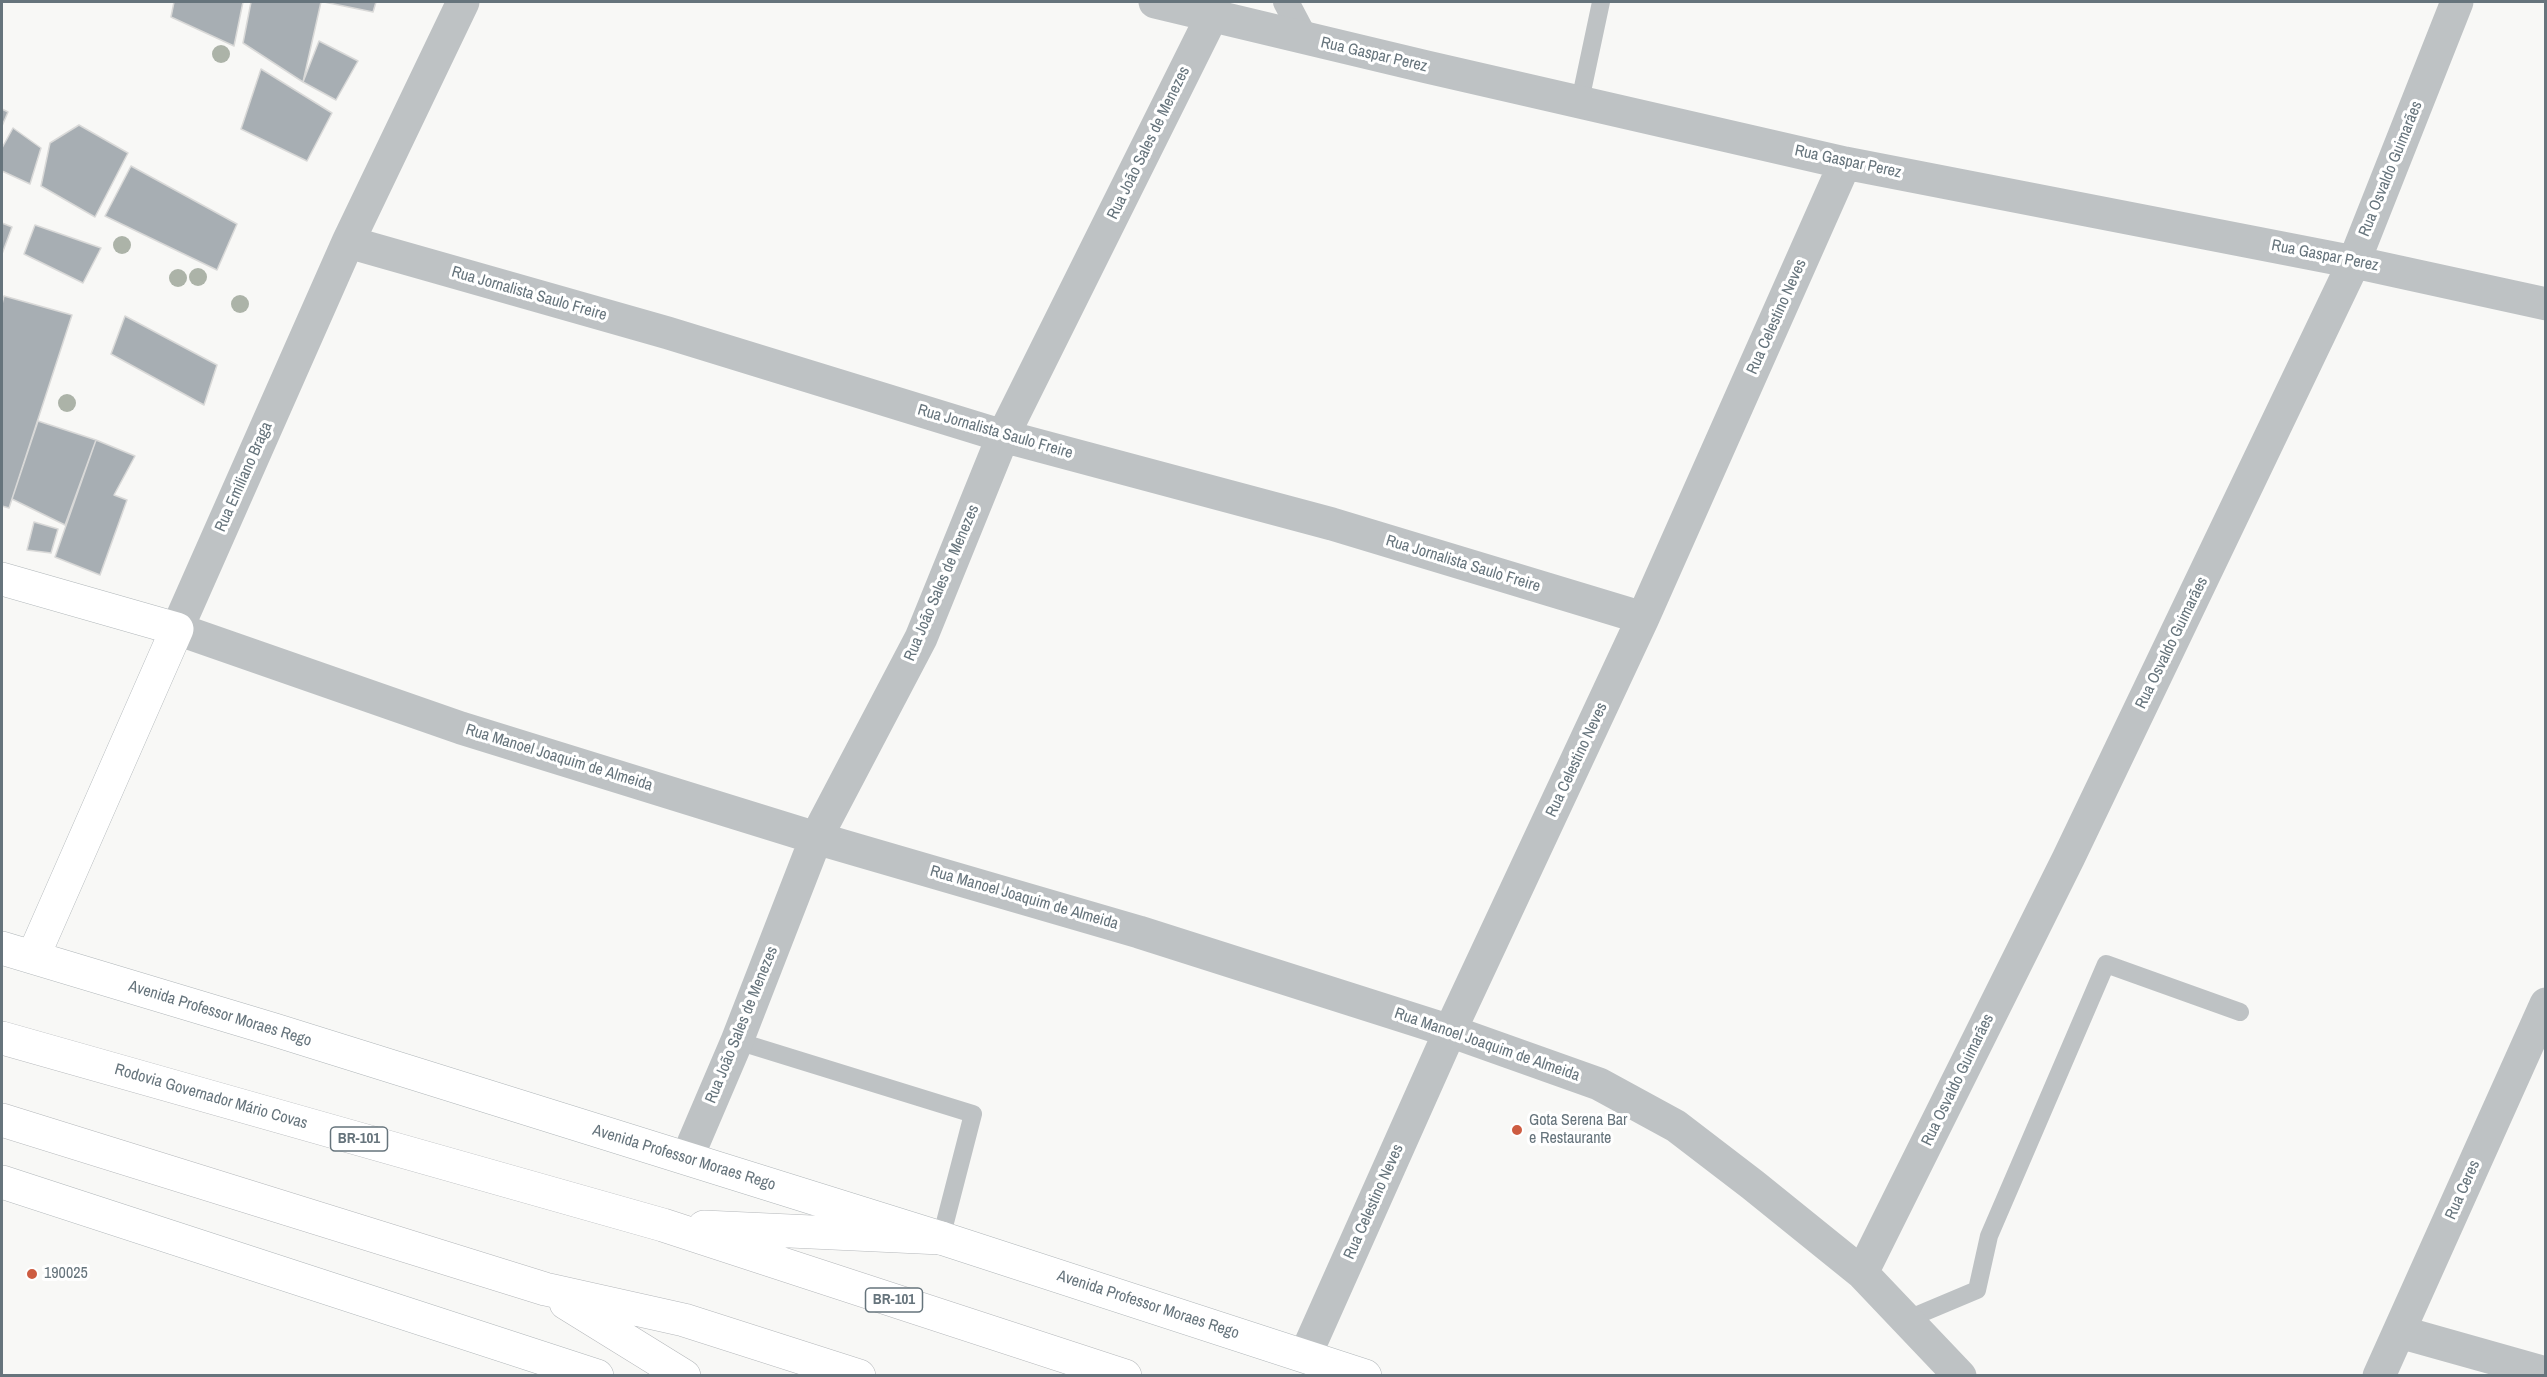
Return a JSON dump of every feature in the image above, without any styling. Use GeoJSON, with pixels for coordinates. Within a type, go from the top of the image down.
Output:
{"type":"FeatureCollection","features":[{"type":"Feature","properties":{"kind":"main road","name":"Rua Manoel Joaquim de Almeida"},"geometry":{"type":"LineString","coordinates":[[2,579],[177,629]]}},
{"type":"Feature","properties":{"kind":"main road","name":"Rua Emiliano Braga"},"geometry":{"type":"LineString","coordinates":[[33,957],[177,629]]}},
{"type":"Feature","properties":{"kind":"main road","name":"Avenida Professor Moraes Rego"},"geometry":{"type":"LineString","coordinates":[[2,948],[687,1158],[1365,1376]]}},
{"type":"Feature","properties":{"kind":"main road","name":"Rodovia Governador Mário Covas"},"geometry":{"type":"LineString","coordinates":[[2,1038],[663,1225]]}},
{"type":"Feature","properties":{"kind":"main road"},"geometry":{"type":"LineString","coordinates":[[15,1124],[545,1289],[684,1320],[859,1376]]}},
{"type":"Feature","properties":{"kind":"main road"},"geometry":{"type":"LineString","coordinates":[[2,1182],[577,1372]]}},
{"type":"Feature","properties":{"kind":"main road"},"geometry":{"type":"LineString","coordinates":[[663,1225],[941,1238]]}},
{"type":"Feature","properties":{"kind":"main road","name":"BR-101"},"geometry":{"type":"LineString","coordinates":[[663,1225],[1125,1376]]}},
{"type":"Feature","properties":{"kind":"main road"},"geometry":{"type":"LineString","coordinates":[[545,1289],[684,1376]]}},
{"type":"Feature","properties":{"kind":"street","name":"Rua Emiliano Braga"},"geometry":{"type":"LineString","coordinates":[[177,629],[348,243],[463,2]]}},
{"type":"Feature","properties":{"kind":"street","name":"Rua Gaspar Perez"},"geometry":{"type":"LineString","coordinates":[[1155,2],[1845,163],[2354,262],[2546,304]]}},
{"type":"Feature","properties":{"kind":"street"},"geometry":{"type":"LineString","coordinates":[[1286,2],[1305,38]]}},
{"type":"Feature","properties":{"kind":"street","name":"Rua Osvaldo Guimarães"},"geometry":{"type":"LineString","coordinates":[[1862,1273],[2068,859],[2354,262],[2457,2]]}},
{"type":"Feature","properties":{"kind":"street","name":"Rua João Sales de Menezes"},"geometry":{"type":"LineString","coordinates":[[687,1158],[738,1041],[816,838],[921,638],[1003,436],[1213,14]]}},
{"type":"Feature","properties":{"kind":"street","name":"Rua Celestino Neves"},"geometry":{"type":"LineString","coordinates":[[1305,1356],[1450,1031],[1643,618],[1845,163]]}},
{"type":"Feature","properties":{"kind":"street","name":"Rua Jornalista Saulo Freire"},"geometry":{"type":"LineString","coordinates":[[348,243],[668,333],[1003,436],[1332,524],[1643,618]]}},
{"type":"Feature","properties":{"kind":"street","name":"Rua Manoel Joaquim de Almeida"},"geometry":{"type":"LineString","coordinates":[[177,629],[461,728],[816,838],[1139,932],[1450,1031],[1599,1084],[1676,1126],[1862,1273],[1908,1318],[1960,1376]]}},
{"type":"Feature","properties":{"kind":"street","name":"Rua Ceres"},"geometry":{"type":"LineString","coordinates":[[2379,1376],[2546,1004]]}},
{"type":"Feature","properties":{"kind":"street"},"geometry":{"type":"LineString","coordinates":[[2400,1332],[2546,1373]]}},
{"type":"Feature","properties":{"kind":"lane"},"geometry":{"type":"LineString","coordinates":[[1580,101],[1601,2]]}},
{"type":"Feature","properties":{"kind":"lane"},"geometry":{"type":"LineString","coordinates":[[1908,1318],[1977,1290],[1989,1236],[2106,964],[2240,1012]]}},
{"type":"Feature","properties":{"kind":"lane"},"geometry":{"type":"LineString","coordinates":[[738,1041],[973,1114],[941,1238]]}},
{"type":"Feature","properties":{"kind":"building"},"geometry":{"type":"Polygon","coordinates":[[[174,2],[243,2],[234,46],[171,17],[174,2]]]}},
{"type":"Feature","properties":{"kind":"building"},"geometry":{"type":"Polygon","coordinates":[[[251,2],[321,2],[303,82],[243,43],[251,2]]]}},
{"type":"Feature","properties":{"kind":"building"},"geometry":{"type":"Polygon","coordinates":[[[324,2],[376,2],[373,12],[324,2]]]}},
{"type":"Feature","properties":{"kind":"building"},"geometry":{"type":"Polygon","coordinates":[[[319,41],[358,61],[336,100],[303,82],[319,41]]]}},
{"type":"Feature","properties":{"kind":"building"},"geometry":{"type":"Polygon","coordinates":[[[261,69],[332,113],[307,161],[241,129],[261,69]]]}},
{"type":"Feature","properties":{"kind":"building"},"geometry":{"type":"Polygon","coordinates":[[[2,109],[8,112],[2,126],[2,109]]]}},
{"type":"Feature","properties":{"kind":"building"},"geometry":{"type":"Polygon","coordinates":[[[79,125],[128,153],[95,217],[41,186],[50,143],[79,125]]]}},
{"type":"Feature","properties":{"kind":"building"},"geometry":{"type":"Polygon","coordinates":[[[13,128],[41,148],[30,184],[2,171],[2,148],[13,128]]]}},
{"type":"Feature","properties":{"kind":"building"},"geometry":{"type":"Polygon","coordinates":[[[131,166],[237,224],[217,270],[105,216],[131,166]]]}},
{"type":"Feature","properties":{"kind":"building"},"geometry":{"type":"Polygon","coordinates":[[[2,223],[12,227],[2,254],[2,223]]]}},
{"type":"Feature","properties":{"kind":"building"},"geometry":{"type":"Polygon","coordinates":[[[35,225],[101,248],[83,283],[24,254],[35,225]]]}},
{"type":"Feature","properties":{"kind":"building"},"geometry":{"type":"Polygon","coordinates":[[[4,296],[72,315],[9,508],[2,506],[2,304],[4,296]]]}},
{"type":"Feature","properties":{"kind":"building"},"geometry":{"type":"Polygon","coordinates":[[[125,316],[217,365],[204,405],[111,354],[125,316]]]}},
{"type":"Feature","properties":{"kind":"building"},"geometry":{"type":"Polygon","coordinates":[[[38,421],[96,440],[65,525],[12,499],[38,421]]]}},
{"type":"Feature","properties":{"kind":"building"},"geometry":{"type":"Polygon","coordinates":[[[96,440],[135,456],[114,495],[127,500],[100,575],[55,557],[96,440]]]}},
{"type":"Feature","properties":{"kind":"building"},"geometry":{"type":"Polygon","coordinates":[[[34,522],[58,529],[51,553],[27,550],[34,522]]]}},
{"type":"Feature","properties":{"kind":"place","name":"Gota Serena Bar e Restaurante"},"geometry":{"type":"Point","coordinates":[1517,1130]}},
{"type":"Feature","properties":{"kind":"place","name":"190025"},"geometry":{"type":"Point","coordinates":[32,1274]}}]}
